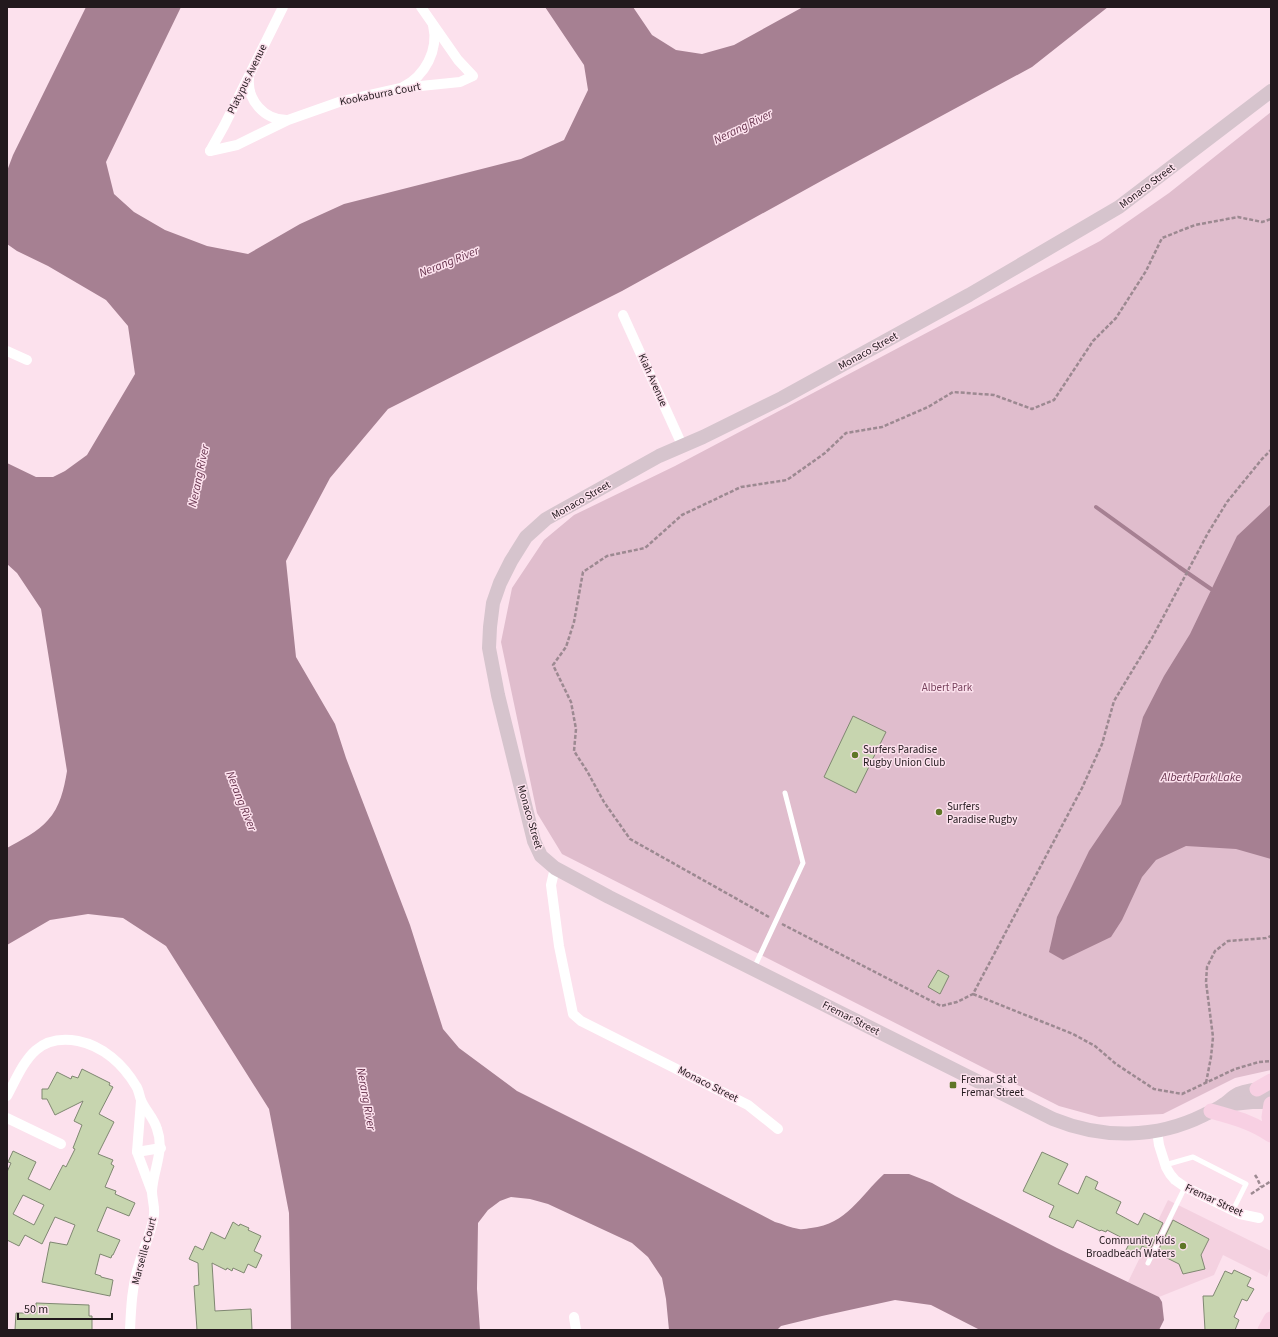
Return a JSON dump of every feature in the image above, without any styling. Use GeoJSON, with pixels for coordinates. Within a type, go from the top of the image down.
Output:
{"type":"FeatureCollection","features":[{"type":"Feature","properties":{"kind":"main road"},"geometry":{"type":"LineString","coordinates":[[1264,1089],[1271,1081]]}},
{"type":"Feature","properties":{"kind":"main road"},"geometry":{"type":"LineString","coordinates":[[1271,1103],[1269,1117],[1271,1133]]}},
{"type":"Feature","properties":{"kind":"main road"},"geometry":{"type":"LineString","coordinates":[[1217,1108],[1271,1133]]}},
{"type":"Feature","properties":{"kind":"main road"},"geometry":{"type":"LineString","coordinates":[[1265,1330],[1271,1319]]}},
{"type":"Feature","properties":{"kind":"street","name":"Platypus Avenue"},"geometry":{"type":"LineString","coordinates":[[210,151],[283,7]]}},
{"type":"Feature","properties":{"kind":"street","name":"Kookaburra Court"},"geometry":{"type":"LineString","coordinates":[[210,151],[237,144],[288,120],[338,102],[401,88],[456,82],[473,76],[458,60],[421,7]]}},
{"type":"Feature","properties":{"kind":"street"},"geometry":{"type":"LineString","coordinates":[[401,88],[418,77],[430,58],[434,38],[433,28],[429,19]]}},
{"type":"Feature","properties":{"kind":"street"},"geometry":{"type":"LineString","coordinates":[[251,72],[249,91],[255,103],[261,110],[269,115],[280,120],[288,120]]}},
{"type":"Feature","properties":{"kind":"street","name":"Monaco Street"},"geometry":{"type":"LineString","coordinates":[[778,1129],[748,1105],[581,1021],[573,1014],[559,946],[551,885],[555,868],[541,856],[534,842],[498,695],[489,648],[493,603],[500,583],[511,561],[526,537],[546,519],[659,456],[703,437],[789,394],[969,295],[1119,207],[1271,91]]}},
{"type":"Feature","properties":{"kind":"street","name":"Kiah Avenue"},"geometry":{"type":"LineString","coordinates":[[623,315],[682,445]]}},
{"type":"Feature","properties":{"kind":"street"},"geometry":{"type":"LineString","coordinates":[[7,351],[27,360]]}},
{"type":"Feature","properties":{"kind":"street","name":"Fremar Street"},"geometry":{"type":"LineString","coordinates":[[555,868],[609,897],[1052,1119],[1077,1128],[1100,1132],[1130,1134],[1157,1131],[1183,1124],[1217,1108],[1239,1094],[1249,1090],[1264,1089]]}},
{"type":"Feature","properties":{"kind":"street","name":"Marseille Court"},"geometry":{"type":"LineString","coordinates":[[7,1096],[30,1055],[38,1047],[52,1041],[69,1040],[86,1043],[102,1050],[127,1072],[137,1087],[141,1101],[151,1115],[157,1129],[161,1148],[152,1192],[155,1205],[154,1214],[150,1237],[139,1263],[134,1282],[130,1330]]}},
{"type":"Feature","properties":{"kind":"street"},"geometry":{"type":"LineString","coordinates":[[141,1101],[137,1152],[152,1192]]}},
{"type":"Feature","properties":{"kind":"street","name":"Fremar Street"},"geometry":{"type":"LineString","coordinates":[[1217,1108],[1252,1102],[1271,1103]]}},
{"type":"Feature","properties":{"kind":"street"},"geometry":{"type":"LineString","coordinates":[[7,1118],[61,1144]]}},
{"type":"Feature","properties":{"kind":"street","name":"Fremar Street"},"geometry":{"type":"LineString","coordinates":[[1157,1131],[1165,1164],[1175,1180],[1185,1187],[1240,1214],[1258,1218]]}},
{"type":"Feature","properties":{"kind":"street"},"geometry":{"type":"LineString","coordinates":[[137,1152],[161,1148]]}},
{"type":"Feature","properties":{"kind":"street"},"geometry":{"type":"LineString","coordinates":[[574,1317],[576,1330]]}},
{"type":"Feature","properties":{"kind":"lane"},"geometry":{"type":"LineString","coordinates":[[753,969],[803,863],[785,793]]}},
{"type":"Feature","properties":{"kind":"lane"},"geometry":{"type":"LineString","coordinates":[[1165,1164],[1193,1157],[1246,1184],[1233,1210]]}},
{"type":"Feature","properties":{"kind":"lane"},"geometry":{"type":"LineString","coordinates":[[1148,1263],[1185,1187]]}},
{"type":"Feature","properties":{"kind":"path"},"geometry":{"type":"LineString","coordinates":[[1271,219],[1262,222],[1238,217],[1196,225],[1162,238],[1146,271],[1116,318],[1093,340],[1054,400],[1032,409],[994,395],[953,392],[928,407],[882,427],[846,432],[825,453],[787,480],[740,487],[682,515],[645,548],[607,556],[583,572],[572,628],[566,646],[553,665],[571,702],[576,729],[574,751],[604,802],[630,839],[776,921],[941,1006],[957,1002],[973,994],[1082,788],[1102,744],[1114,701],[1152,638],[1208,534],[1227,502],[1271,450]]}},
{"type":"Feature","properties":{"kind":"path"},"geometry":{"type":"LineString","coordinates":[[1206,1083],[1213,1037],[1206,982],[1207,967],[1215,951],[1228,941],[1266,938],[1271,936]]}},
{"type":"Feature","properties":{"kind":"path"},"geometry":{"type":"LineString","coordinates":[[973,994],[1073,1034],[1095,1046],[1116,1064],[1154,1089],[1182,1094],[1246,1065],[1271,1061]]}},
{"type":"Feature","properties":{"kind":"path"},"geometry":{"type":"LineString","coordinates":[[1255,1175],[1261,1188]]}},
{"type":"Feature","properties":{"kind":"path"},"geometry":{"type":"LineString","coordinates":[[1248,1198],[1251,1194],[1271,1181]]}},
{"type":"Feature","properties":{"kind":"shaded area"},"geometry":{"type":"Polygon","coordinates":[[[1168,1200],[1271,1251],[1271,1266],[1267,1277],[1223,1255],[1214,1275],[1159,1297],[1128,1282],[1168,1200]]]}},
{"type":"Feature","properties":{"kind":"green space","name":"Albert Park"},"geometry":{"type":"Polygon","coordinates":[[[1271,112],[1271,1070],[1235,1078],[1163,1114],[1099,1117],[1059,1106],[562,854],[537,813],[501,642],[512,588],[544,540],[574,515],[675,466],[1100,241],[1169,193],[1271,112]]]}},
{"type":"Feature","properties":{"kind":"water","name":"Nerang River"},"geometry":{"type":"Polygon","coordinates":[[[86,7],[181,7],[106,162],[114,194],[134,212],[165,230],[207,246],[248,254],[300,224],[344,204],[521,159],[564,140],[588,90],[584,65],[545,7],[633,7],[652,35],[676,50],[702,54],[734,45],[803,7],[1108,7],[1032,67],[622,291],[388,409],[330,478],[286,561],[296,657],[335,724],[346,758],[410,925],[443,1029],[459,1048],[517,1091],[775,1222],[793,1228],[811,1228],[834,1221],[852,1208],[884,1174],[909,1174],[932,1183],[1057,1248],[1159,1297],[1162,1302],[1164,1320],[1159,1330],[980,1330],[931,1305],[895,1300],[781,1326],[777,1330],[669,1330],[662,1278],[648,1257],[632,1243],[548,1204],[530,1199],[511,1197],[500,1201],[488,1210],[478,1223],[477,1289],[480,1330],[291,1330],[289,1213],[269,1109],[166,946],[123,918],[88,914],[50,920],[7,945],[7,848],[34,832],[52,815],[61,797],[67,771],[41,609],[17,573],[7,564],[7,463],[36,477],[53,477],[65,471],[87,455],[135,374],[128,326],[106,300],[7,244],[7,171],[13,155],[86,7]]]}},
{"type":"Feature","properties":{"kind":"water","name":"Albert Park Lake"},"geometry":{"type":"Polygon","coordinates":[[[1271,504],[1271,859],[1236,849],[1186,846],[1156,860],[1142,877],[1122,920],[1111,937],[1063,960],[1049,952],[1057,917],[1089,851],[1121,804],[1143,717],[1164,676],[1190,634],[1237,536],[1271,504]]]}},
{"type":"Feature","properties":{"kind":"building","name":"Surfers Paradise Rugby Union Club"},"geometry":{"type":"Polygon","coordinates":[[[853,716],[886,732],[856,793],[824,777],[853,716]]]}},
{"type":"Feature","properties":{"kind":"building"},"geometry":{"type":"Polygon","coordinates":[[[938,970],[949,976],[940,994],[928,987],[938,970]]]}},
{"type":"Feature","properties":{"kind":"building"},"geometry":{"type":"Polygon","coordinates":[[[82,1069],[110,1083],[109,1085],[113,1087],[99,1114],[114,1122],[98,1154],[113,1160],[111,1164],[114,1166],[105,1187],[116,1191],[115,1194],[135,1203],[129,1216],[107,1207],[97,1231],[120,1240],[111,1258],[100,1254],[95,1274],[113,1280],[110,1296],[42,1282],[50,1242],[67,1245],[75,1225],[55,1217],[42,1244],[25,1235],[19,1246],[7,1240],[7,1172],[11,1163],[8,1162],[13,1151],[36,1162],[28,1179],[50,1190],[63,1165],[66,1167],[75,1149],[73,1148],[82,1125],[74,1121],[83,1101],[55,1115],[47,1099],[42,1099],[42,1089],[48,1089],[57,1072],[71,1079],[72,1076],[78,1078],[82,1069]],[[23,1195],[13,1214],[34,1225],[44,1205],[23,1195]]]}},
{"type":"Feature","properties":{"kind":"building"},"geometry":{"type":"Polygon","coordinates":[[[1042,1152],[1068,1164],[1058,1184],[1078,1194],[1086,1176],[1098,1182],[1095,1189],[1121,1202],[1116,1213],[1138,1225],[1144,1213],[1163,1223],[1150,1250],[1142,1246],[1136,1258],[1125,1252],[1130,1242],[1107,1230],[1106,1232],[1100,1231],[1077,1220],[1073,1228],[1049,1217],[1054,1206],[1023,1191],[1042,1152]]]}},
{"type":"Feature","properties":{"kind":"building","name":"Community Kids Broadbeach Waters"},"geometry":{"type":"Polygon","coordinates":[[[1173,1220],[1209,1239],[1201,1255],[1205,1269],[1183,1274],[1179,1264],[1157,1253],[1173,1220]]]}},
{"type":"Feature","properties":{"kind":"building"},"geometry":{"type":"Polygon","coordinates":[[[233,1222],[239,1226],[240,1224],[249,1228],[248,1230],[261,1236],[254,1251],[262,1255],[256,1268],[248,1264],[244,1273],[233,1268],[232,1271],[227,1268],[226,1270],[212,1263],[215,1311],[251,1309],[252,1330],[197,1330],[194,1286],[199,1285],[198,1263],[189,1259],[195,1246],[203,1250],[211,1232],[225,1239],[233,1222]]]}},
{"type":"Feature","properties":{"kind":"building"},"geometry":{"type":"Polygon","coordinates":[[[1234,1270],[1251,1278],[1247,1286],[1254,1289],[1247,1301],[1242,1299],[1234,1317],[1239,1320],[1235,1330],[1205,1330],[1203,1296],[1213,1296],[1225,1271],[1232,1274],[1234,1270]]]}},
{"type":"Feature","properties":{"kind":"building"},"geometry":{"type":"Polygon","coordinates":[[[36,1303],[89,1305],[89,1316],[92,1316],[92,1330],[15,1330],[16,1313],[36,1313],[36,1303]]]}},
{"type":"Feature","properties":{"kind":"waterway"},"geometry":{"type":"LineString","coordinates":[[1096,507],[1211,589]]}},
{"type":"Feature","properties":{"kind":"place","name":"Surfers Paradise Rugby Union Club"},"geometry":{"type":"Point","coordinates":[855,755]}},
{"type":"Feature","properties":{"kind":"place","name":"Surfers Paradise Rugby"},"geometry":{"type":"Point","coordinates":[939,812]}},
{"type":"Feature","properties":{"kind":"place","name":"Fremar St at Fremar Street"},"geometry":{"type":"Point","coordinates":[953,1085]}},
{"type":"Feature","properties":{"kind":"place","name":"Community Kids Broadbeach Waters"},"geometry":{"type":"Point","coordinates":[1183,1246]}}]}
